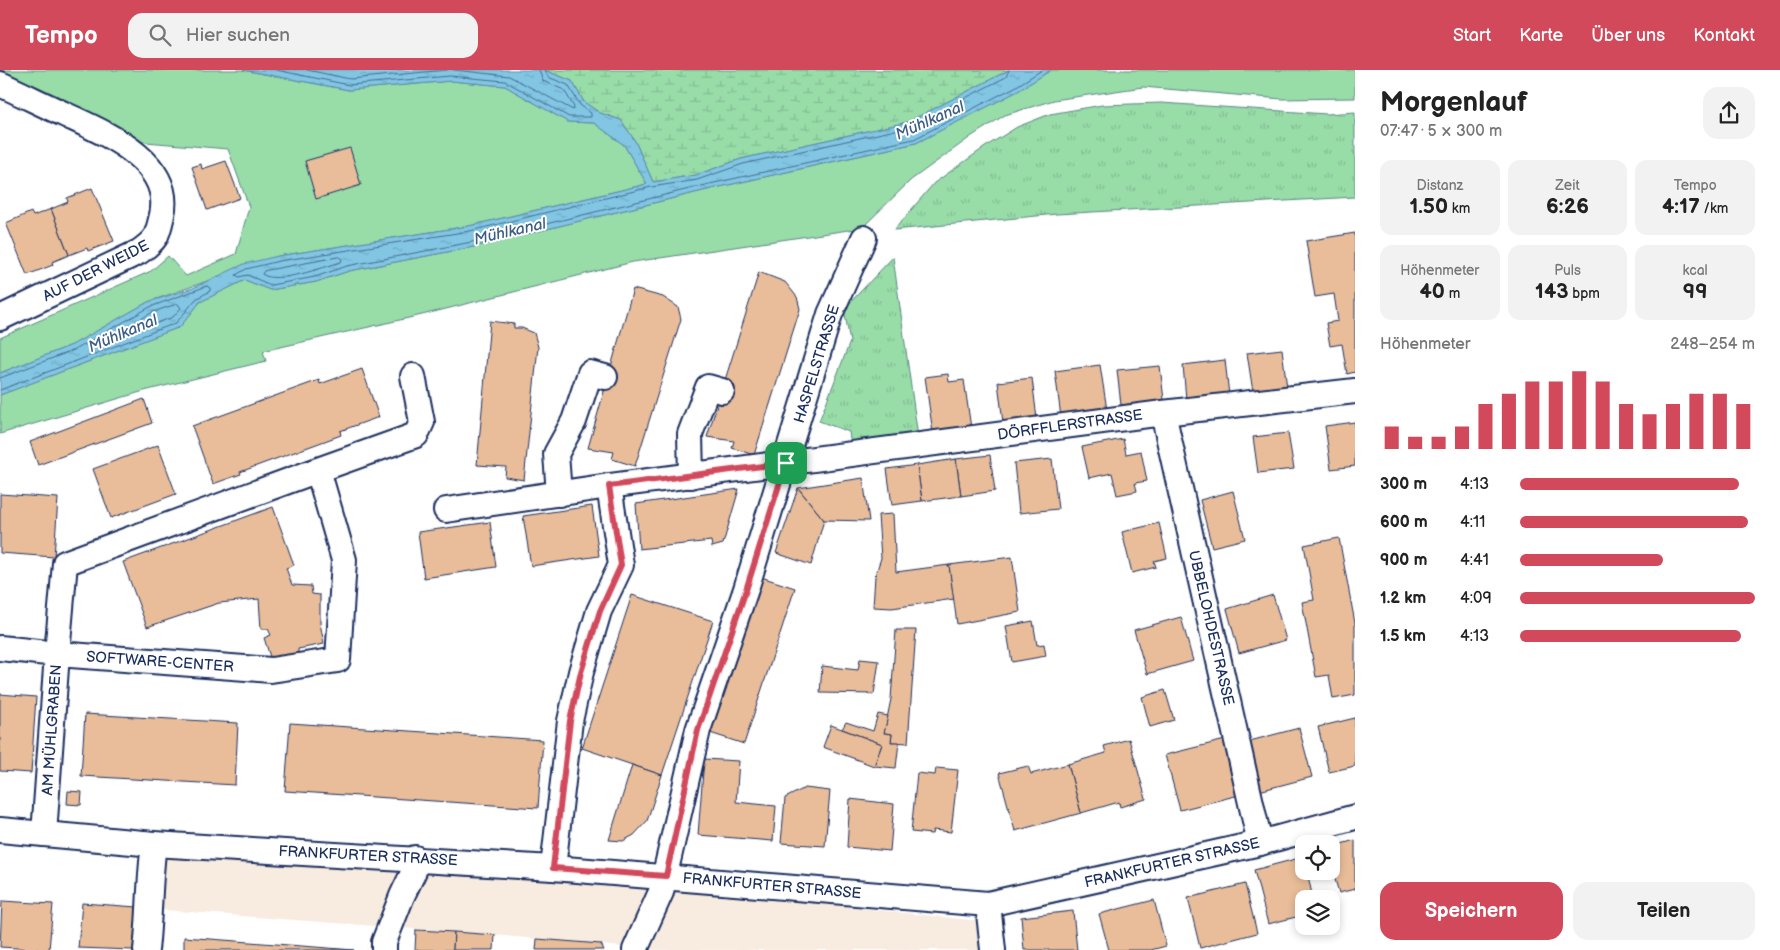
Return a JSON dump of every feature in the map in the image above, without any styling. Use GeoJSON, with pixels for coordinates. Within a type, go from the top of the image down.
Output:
{"type":"FeatureCollection","features":[{"type":"Feature","properties":{"kind":"street","name":"AUF DER WEIDE"},"geometry":{"type":"LineString","coordinates":[[0,84],[126,145],[148,166],[158,181],[162,193],[163,209],[155,240],[139,252],[0,318]]}},
{"type":"Feature","properties":{"kind":"street","name":"HASPELSTRASSE"},"geometry":{"type":"LineString","coordinates":[[635,950],[666,876],[698,730],[746,590],[830,314],[864,238]]}},
{"type":"Feature","properties":{"kind":"street"},"geometry":{"type":"LineString","coordinates":[[558,494],[556,454],[574,421],[590,374],[605,377]]}},
{"type":"Feature","properties":{"kind":"street"},"geometry":{"type":"LineString","coordinates":[[58,654],[65,563],[318,470],[402,442],[416,435],[422,422],[413,376]]}},
{"type":"Feature","properties":{"kind":"street"},"geometry":{"type":"LineString","coordinates":[[690,476],[690,434],[708,387],[722,391]]}},
{"type":"Feature","properties":{"kind":"street","name":"DÖRFFLERSTRASSE"},"geometry":{"type":"LineString","coordinates":[[446,510],[609,486],[1163,412],[1355,391]]}},
{"type":"Feature","properties":{"kind":"street","name":"UBBELOHDESTRASSE"},"geometry":{"type":"LineString","coordinates":[[1163,412],[1260,843]]}},
{"type":"Feature","properties":{"kind":"street","name":"SOFTWARE-CENTER"},"geometry":{"type":"LineString","coordinates":[[58,654],[271,670],[338,660],[344,560],[318,470]]}},
{"type":"Feature","properties":{"kind":"street"},"geometry":{"type":"LineString","coordinates":[[553,868],[570,721],[581,672],[600,611],[621,565],[609,486]]}},
{"type":"Feature","properties":{"kind":"street","name":"AM MÜHLGRABEN"},"geometry":{"type":"LineString","coordinates":[[0,648],[58,654],[44,834]]}},
{"type":"Feature","properties":{"kind":"street","name":"FRANKFURTER STRASSE"},"geometry":{"type":"LineString","coordinates":[[0,830],[154,844],[415,858],[666,876],[716,883],[988,904],[1260,843],[1355,817]]}},
{"type":"Feature","properties":{"kind":"street"},"geometry":{"type":"LineString","coordinates":[[146,950],[150,919],[149,878],[154,844]]}},
{"type":"Feature","properties":{"kind":"street"},"geometry":{"type":"LineString","coordinates":[[384,950],[384,942],[414,871],[415,858]]}},
{"type":"Feature","properties":{"kind":"street"},"geometry":{"type":"LineString","coordinates":[[988,904],[993,950]]}},
{"type":"Feature","properties":{"kind":"shaded area"},"geometry":{"type":"Polygon","coordinates":[[[153,855],[250,864],[394,869],[694,889],[971,920],[990,920],[993,950],[656,950],[495,935],[150,909],[153,855]]]}},
{"type":"Feature","properties":{"kind":"green space"},"geometry":{"type":"Polygon","coordinates":[[[0,70],[243,70],[349,90],[451,81],[505,86],[568,122],[594,123],[624,145],[647,184],[469,226],[278,256],[148,302],[72,345],[0,373],[0,338],[151,271],[168,256],[186,276],[236,254],[249,207],[228,149],[134,141],[0,74],[0,70]]]}},
{"type":"Feature","properties":{"kind":"green space"},"geometry":{"type":"Polygon","coordinates":[[[544,70],[1009,70],[908,122],[741,159],[696,175],[653,182],[635,141],[621,120],[600,113],[584,102],[572,81],[544,70]]]}},
{"type":"Feature","properties":{"kind":"green space"},"geometry":{"type":"Polygon","coordinates":[[[1051,70],[1355,70],[1355,98],[1282,99],[1143,87],[1054,100],[1005,115],[972,136],[911,180],[862,228],[633,262],[422,315],[263,351],[266,361],[144,391],[0,434],[0,395],[180,327],[200,302],[245,280],[270,290],[316,282],[349,271],[473,247],[715,188],[916,143],[1018,91],[1051,70]]]}},
{"type":"Feature","properties":{"kind":"green space"},"geometry":{"type":"Polygon","coordinates":[[[1161,103],[1327,114],[1355,112],[1355,197],[1057,214],[894,230],[934,183],[1017,127],[1050,114],[1102,105],[1161,103]]]}},
{"type":"Feature","properties":{"kind":"green space"},"geometry":{"type":"Polygon","coordinates":[[[893,257],[918,437],[851,447],[849,432],[819,421],[850,342],[844,309],[893,257]]]}},
{"type":"Feature","properties":{"kind":"water","name":"Mühlkanal"},"geometry":{"type":"Polygon","coordinates":[[[243,70],[544,70],[572,81],[584,102],[600,113],[621,120],[635,141],[653,182],[696,175],[741,159],[908,122],[1009,70],[1051,70],[1018,91],[916,143],[715,188],[473,247],[349,271],[316,282],[270,290],[245,280],[200,302],[180,327],[0,395],[0,373],[72,345],[148,302],[193,288],[244,264],[278,256],[469,226],[647,184],[624,145],[594,123],[568,122],[505,86],[451,81],[349,90],[243,70]]]}},
{"type":"Feature","properties":{"kind":"building"},"geometry":{"type":"Polygon","coordinates":[[[350,148],[361,185],[316,199],[305,161],[350,148]]]}},
{"type":"Feature","properties":{"kind":"building"},"geometry":{"type":"Polygon","coordinates":[[[226,161],[240,198],[207,210],[192,167],[201,164],[202,169],[226,161]]]}},
{"type":"Feature","properties":{"kind":"building"},"geometry":{"type":"Polygon","coordinates":[[[92,188],[114,241],[88,251],[87,248],[69,255],[51,209],[68,202],[67,198],[92,188]]]}},
{"type":"Feature","properties":{"kind":"building"},"geometry":{"type":"Polygon","coordinates":[[[51,209],[69,255],[52,262],[53,265],[27,275],[6,223],[31,212],[33,216],[51,209]]]}},
{"type":"Feature","properties":{"kind":"building"},"geometry":{"type":"Polygon","coordinates":[[[1355,233],[1355,372],[1347,374],[1342,344],[1330,346],[1326,323],[1338,321],[1334,294],[1315,297],[1306,241],[1355,233]]]}},
{"type":"Feature","properties":{"kind":"building"},"geometry":{"type":"Polygon","coordinates":[[[759,272],[785,282],[797,297],[800,309],[754,455],[732,448],[734,441],[707,437],[759,272]]]}},
{"type":"Feature","properties":{"kind":"building"},"geometry":{"type":"Polygon","coordinates":[[[633,289],[663,297],[678,307],[681,319],[635,466],[612,459],[614,452],[588,448],[633,289]]]}},
{"type":"Feature","properties":{"kind":"building"},"geometry":{"type":"Polygon","coordinates":[[[490,321],[514,324],[514,328],[522,328],[534,333],[538,347],[524,480],[505,477],[506,467],[477,465],[490,321]]]}},
{"type":"Feature","properties":{"kind":"building"},"geometry":{"type":"Polygon","coordinates":[[[1282,349],[1287,388],[1253,392],[1247,353],[1282,349]]]}},
{"type":"Feature","properties":{"kind":"building"},"geometry":{"type":"Polygon","coordinates":[[[1225,360],[1229,395],[1186,399],[1183,365],[1225,360]]]}},
{"type":"Feature","properties":{"kind":"building"},"geometry":{"type":"Polygon","coordinates":[[[1100,365],[1107,410],[1061,417],[1055,371],[1100,365]]]}},
{"type":"Feature","properties":{"kind":"building"},"geometry":{"type":"Polygon","coordinates":[[[1160,366],[1164,400],[1121,405],[1117,370],[1160,366]]]}},
{"type":"Feature","properties":{"kind":"building"},"geometry":{"type":"Polygon","coordinates":[[[362,369],[379,417],[340,431],[341,435],[240,472],[241,474],[213,484],[192,426],[319,380],[320,384],[362,369]]]}},
{"type":"Feature","properties":{"kind":"building"},"geometry":{"type":"Polygon","coordinates":[[[948,374],[949,382],[964,380],[971,428],[933,433],[925,377],[948,374]]]}},
{"type":"Feature","properties":{"kind":"building"},"geometry":{"type":"Polygon","coordinates":[[[1032,378],[1037,419],[1003,423],[998,382],[1032,378]]]}},
{"type":"Feature","properties":{"kind":"building"},"geometry":{"type":"Polygon","coordinates":[[[144,399],[152,423],[38,465],[30,442],[144,399]]]}},
{"type":"Feature","properties":{"kind":"building"},"geometry":{"type":"Polygon","coordinates":[[[1355,422],[1355,466],[1331,469],[1325,426],[1355,422]]]}},
{"type":"Feature","properties":{"kind":"building"},"geometry":{"type":"Polygon","coordinates":[[[1288,433],[1294,469],[1258,473],[1253,437],[1288,433]]]}},
{"type":"Feature","properties":{"kind":"building"},"geometry":{"type":"Polygon","coordinates":[[[1123,439],[1126,454],[1141,451],[1147,481],[1135,483],[1137,491],[1117,495],[1112,473],[1089,478],[1082,447],[1123,439]]]}},
{"type":"Feature","properties":{"kind":"building"},"geometry":{"type":"Polygon","coordinates":[[[158,445],[176,494],[111,518],[93,469],[158,445]]]}},
{"type":"Feature","properties":{"kind":"building"},"geometry":{"type":"Polygon","coordinates":[[[990,455],[995,491],[961,496],[956,459],[990,455]]]}},
{"type":"Feature","properties":{"kind":"building"},"geometry":{"type":"Polygon","coordinates":[[[956,459],[961,496],[922,501],[917,465],[956,459]]]}},
{"type":"Feature","properties":{"kind":"building"},"geometry":{"type":"Polygon","coordinates":[[[1052,459],[1058,509],[1019,513],[1014,463],[1052,459]]]}},
{"type":"Feature","properties":{"kind":"building"},"geometry":{"type":"Polygon","coordinates":[[[917,465],[922,501],[892,505],[887,469],[917,465]]]}},
{"type":"Feature","properties":{"kind":"building"},"geometry":{"type":"Polygon","coordinates":[[[863,478],[869,521],[824,520],[798,488],[863,478]]]}},
{"type":"Feature","properties":{"kind":"building"},"geometry":{"type":"Polygon","coordinates":[[[798,488],[824,520],[811,565],[776,553],[798,488]]]}},
{"type":"Feature","properties":{"kind":"building"},"geometry":{"type":"Polygon","coordinates":[[[739,489],[723,544],[712,547],[711,541],[639,549],[636,504],[739,489]]]}},
{"type":"Feature","properties":{"kind":"building"},"geometry":{"type":"Polygon","coordinates":[[[1233,491],[1245,539],[1212,547],[1200,500],[1233,491]]]}},
{"type":"Feature","properties":{"kind":"building"},"geometry":{"type":"Polygon","coordinates":[[[0,494],[58,498],[54,557],[0,553],[0,494]]]}},
{"type":"Feature","properties":{"kind":"building"},"geometry":{"type":"Polygon","coordinates":[[[592,506],[599,556],[531,566],[523,516],[592,506]]]}},
{"type":"Feature","properties":{"kind":"building"},"geometry":{"type":"Polygon","coordinates":[[[273,507],[294,565],[286,568],[292,585],[311,586],[312,594],[320,595],[320,623],[324,644],[298,649],[298,653],[293,654],[295,659],[273,666],[264,638],[271,635],[268,629],[261,629],[259,599],[219,603],[147,627],[123,562],[273,507]]]}},
{"type":"Feature","properties":{"kind":"building"},"geometry":{"type":"Polygon","coordinates":[[[893,514],[896,572],[949,565],[954,599],[892,608],[873,607],[875,576],[881,558],[878,515],[893,514]]]}},
{"type":"Feature","properties":{"kind":"building"},"geometry":{"type":"Polygon","coordinates":[[[490,522],[496,567],[424,578],[418,532],[490,522]]]}},
{"type":"Feature","properties":{"kind":"building"},"geometry":{"type":"Polygon","coordinates":[[[1159,523],[1167,558],[1154,561],[1156,567],[1132,573],[1122,532],[1159,523]]]}},
{"type":"Feature","properties":{"kind":"building"},"geometry":{"type":"Polygon","coordinates":[[[1339,538],[1355,623],[1355,695],[1333,699],[1329,675],[1316,677],[1302,602],[1314,600],[1304,545],[1339,538]]]}},
{"type":"Feature","properties":{"kind":"building"},"geometry":{"type":"Polygon","coordinates":[[[1012,557],[1020,612],[957,624],[949,565],[1012,557]]]}},
{"type":"Feature","properties":{"kind":"building"},"geometry":{"type":"Polygon","coordinates":[[[755,575],[795,588],[744,744],[704,731],[755,575]]]}},
{"type":"Feature","properties":{"kind":"building"},"geometry":{"type":"Polygon","coordinates":[[[632,595],[713,621],[662,775],[582,748],[632,595]]]}},
{"type":"Feature","properties":{"kind":"building"},"geometry":{"type":"Polygon","coordinates":[[[1273,595],[1286,640],[1239,653],[1227,609],[1273,595]]]}},
{"type":"Feature","properties":{"kind":"building"},"geometry":{"type":"Polygon","coordinates":[[[1181,617],[1193,661],[1147,674],[1134,630],[1181,617]]]}},
{"type":"Feature","properties":{"kind":"building"},"geometry":{"type":"Polygon","coordinates":[[[1033,621],[1037,645],[1044,644],[1046,656],[1012,662],[1006,626],[1033,621]]]}},
{"type":"Feature","properties":{"kind":"building"},"geometry":{"type":"Polygon","coordinates":[[[896,630],[916,630],[908,743],[891,742],[892,734],[884,733],[891,699],[896,630]]]}},
{"type":"Feature","properties":{"kind":"building"},"geometry":{"type":"Polygon","coordinates":[[[860,659],[879,661],[874,694],[820,693],[822,666],[858,670],[860,659]]]}},
{"type":"Feature","properties":{"kind":"building"},"geometry":{"type":"Polygon","coordinates":[[[1165,690],[1174,720],[1150,727],[1142,697],[1165,690]]]}},
{"type":"Feature","properties":{"kind":"building"},"geometry":{"type":"Polygon","coordinates":[[[0,694],[36,697],[31,773],[0,771],[0,694]]]}},
{"type":"Feature","properties":{"kind":"building"},"geometry":{"type":"Polygon","coordinates":[[[85,714],[238,723],[235,785],[81,776],[85,714]]]}},
{"type":"Feature","properties":{"kind":"building"},"geometry":{"type":"Polygon","coordinates":[[[878,714],[888,716],[884,733],[892,734],[891,742],[899,742],[896,768],[874,766],[882,744],[842,729],[846,722],[873,731],[878,714]]]}},
{"type":"Feature","properties":{"kind":"building"},"geometry":{"type":"Polygon","coordinates":[[[1355,718],[1355,766],[1329,772],[1318,727],[1355,718]]]}},
{"type":"Feature","properties":{"kind":"building"},"geometry":{"type":"Polygon","coordinates":[[[290,723],[543,740],[538,808],[285,791],[290,723]]]}},
{"type":"Feature","properties":{"kind":"building"},"geometry":{"type":"Polygon","coordinates":[[[831,725],[882,744],[874,766],[823,747],[831,725]]]}},
{"type":"Feature","properties":{"kind":"building"},"geometry":{"type":"Polygon","coordinates":[[[1299,728],[1312,777],[1259,791],[1246,742],[1299,728]]]}},
{"type":"Feature","properties":{"kind":"building"},"geometry":{"type":"Polygon","coordinates":[[[1129,739],[1146,799],[1120,807],[1119,802],[1081,813],[1068,764],[1106,753],[1104,746],[1129,739]]]}},
{"type":"Feature","properties":{"kind":"building"},"geometry":{"type":"Polygon","coordinates":[[[1225,740],[1239,795],[1180,810],[1165,755],[1225,740]]]}},
{"type":"Feature","properties":{"kind":"building"},"geometry":{"type":"Polygon","coordinates":[[[704,759],[739,761],[736,802],[776,806],[773,841],[698,835],[704,759]]]}},
{"type":"Feature","properties":{"kind":"building"},"geometry":{"type":"Polygon","coordinates":[[[1068,764],[1081,813],[1015,831],[999,773],[1028,766],[1031,774],[1068,764]]]}},
{"type":"Feature","properties":{"kind":"building"},"geometry":{"type":"Polygon","coordinates":[[[632,765],[662,775],[647,821],[634,835],[623,841],[609,840],[632,765]]]}},
{"type":"Feature","properties":{"kind":"building"},"geometry":{"type":"Polygon","coordinates":[[[936,768],[958,770],[951,832],[933,830],[932,834],[911,832],[917,773],[935,775],[936,768]]]}},
{"type":"Feature","properties":{"kind":"building"},"geometry":{"type":"Polygon","coordinates":[[[805,788],[830,791],[825,846],[781,843],[785,798],[805,788]]]}},
{"type":"Feature","properties":{"kind":"building"},"geometry":{"type":"Polygon","coordinates":[[[68,791],[82,792],[81,805],[67,804],[68,791]]]}},
{"type":"Feature","properties":{"kind":"building"},"geometry":{"type":"Polygon","coordinates":[[[850,799],[894,804],[890,851],[847,847],[850,799]]]}},
{"type":"Feature","properties":{"kind":"building"},"geometry":{"type":"Polygon","coordinates":[[[1355,840],[1355,889],[1340,893],[1335,880],[1340,880],[1340,844],[1355,840]]]}},
{"type":"Feature","properties":{"kind":"building"},"geometry":{"type":"Polygon","coordinates":[[[1295,859],[1295,880],[1309,880],[1311,890],[1295,890],[1295,917],[1268,924],[1254,870],[1295,859]]]}},
{"type":"Feature","properties":{"kind":"building"},"geometry":{"type":"Polygon","coordinates":[[[1245,884],[1257,933],[1200,948],[1188,898],[1245,884]]]}},
{"type":"Feature","properties":{"kind":"building"},"geometry":{"type":"Polygon","coordinates":[[[1154,900],[1166,946],[1151,950],[1109,950],[1099,914],[1154,900]]]}},
{"type":"Feature","properties":{"kind":"building"},"geometry":{"type":"Polygon","coordinates":[[[2,901],[53,904],[49,950],[0,947],[2,901]]]}},
{"type":"Feature","properties":{"kind":"building"},"geometry":{"type":"Polygon","coordinates":[[[82,903],[137,907],[133,950],[78,948],[82,903]]]}},
{"type":"Feature","properties":{"kind":"building"},"geometry":{"type":"Polygon","coordinates":[[[1073,911],[1077,950],[1024,950],[1021,917],[1073,911]]]}},
{"type":"Feature","properties":{"kind":"building"},"geometry":{"type":"Polygon","coordinates":[[[416,930],[454,932],[453,950],[415,950],[416,930]]]}},
{"type":"Feature","properties":{"kind":"building"},"geometry":{"type":"Polygon","coordinates":[[[454,932],[495,935],[494,950],[453,950],[454,932]]]}},
{"type":"Feature","properties":{"kind":"building"},"geometry":{"type":"Polygon","coordinates":[[[184,937],[354,950],[184,950],[184,937]]]}},
{"type":"Feature","properties":{"kind":"building"},"geometry":{"type":"Polygon","coordinates":[[[537,939],[601,944],[604,950],[536,950],[537,939]]]}},
{"type":"Feature","properties":{"kind":"route"},"geometry":{"type":"LineString","coordinates":[[786,463],[746,590],[698,730],[666,876],[553,868],[570,721],[581,672],[600,611],[621,565],[609,486],[786,463]]}}]}
